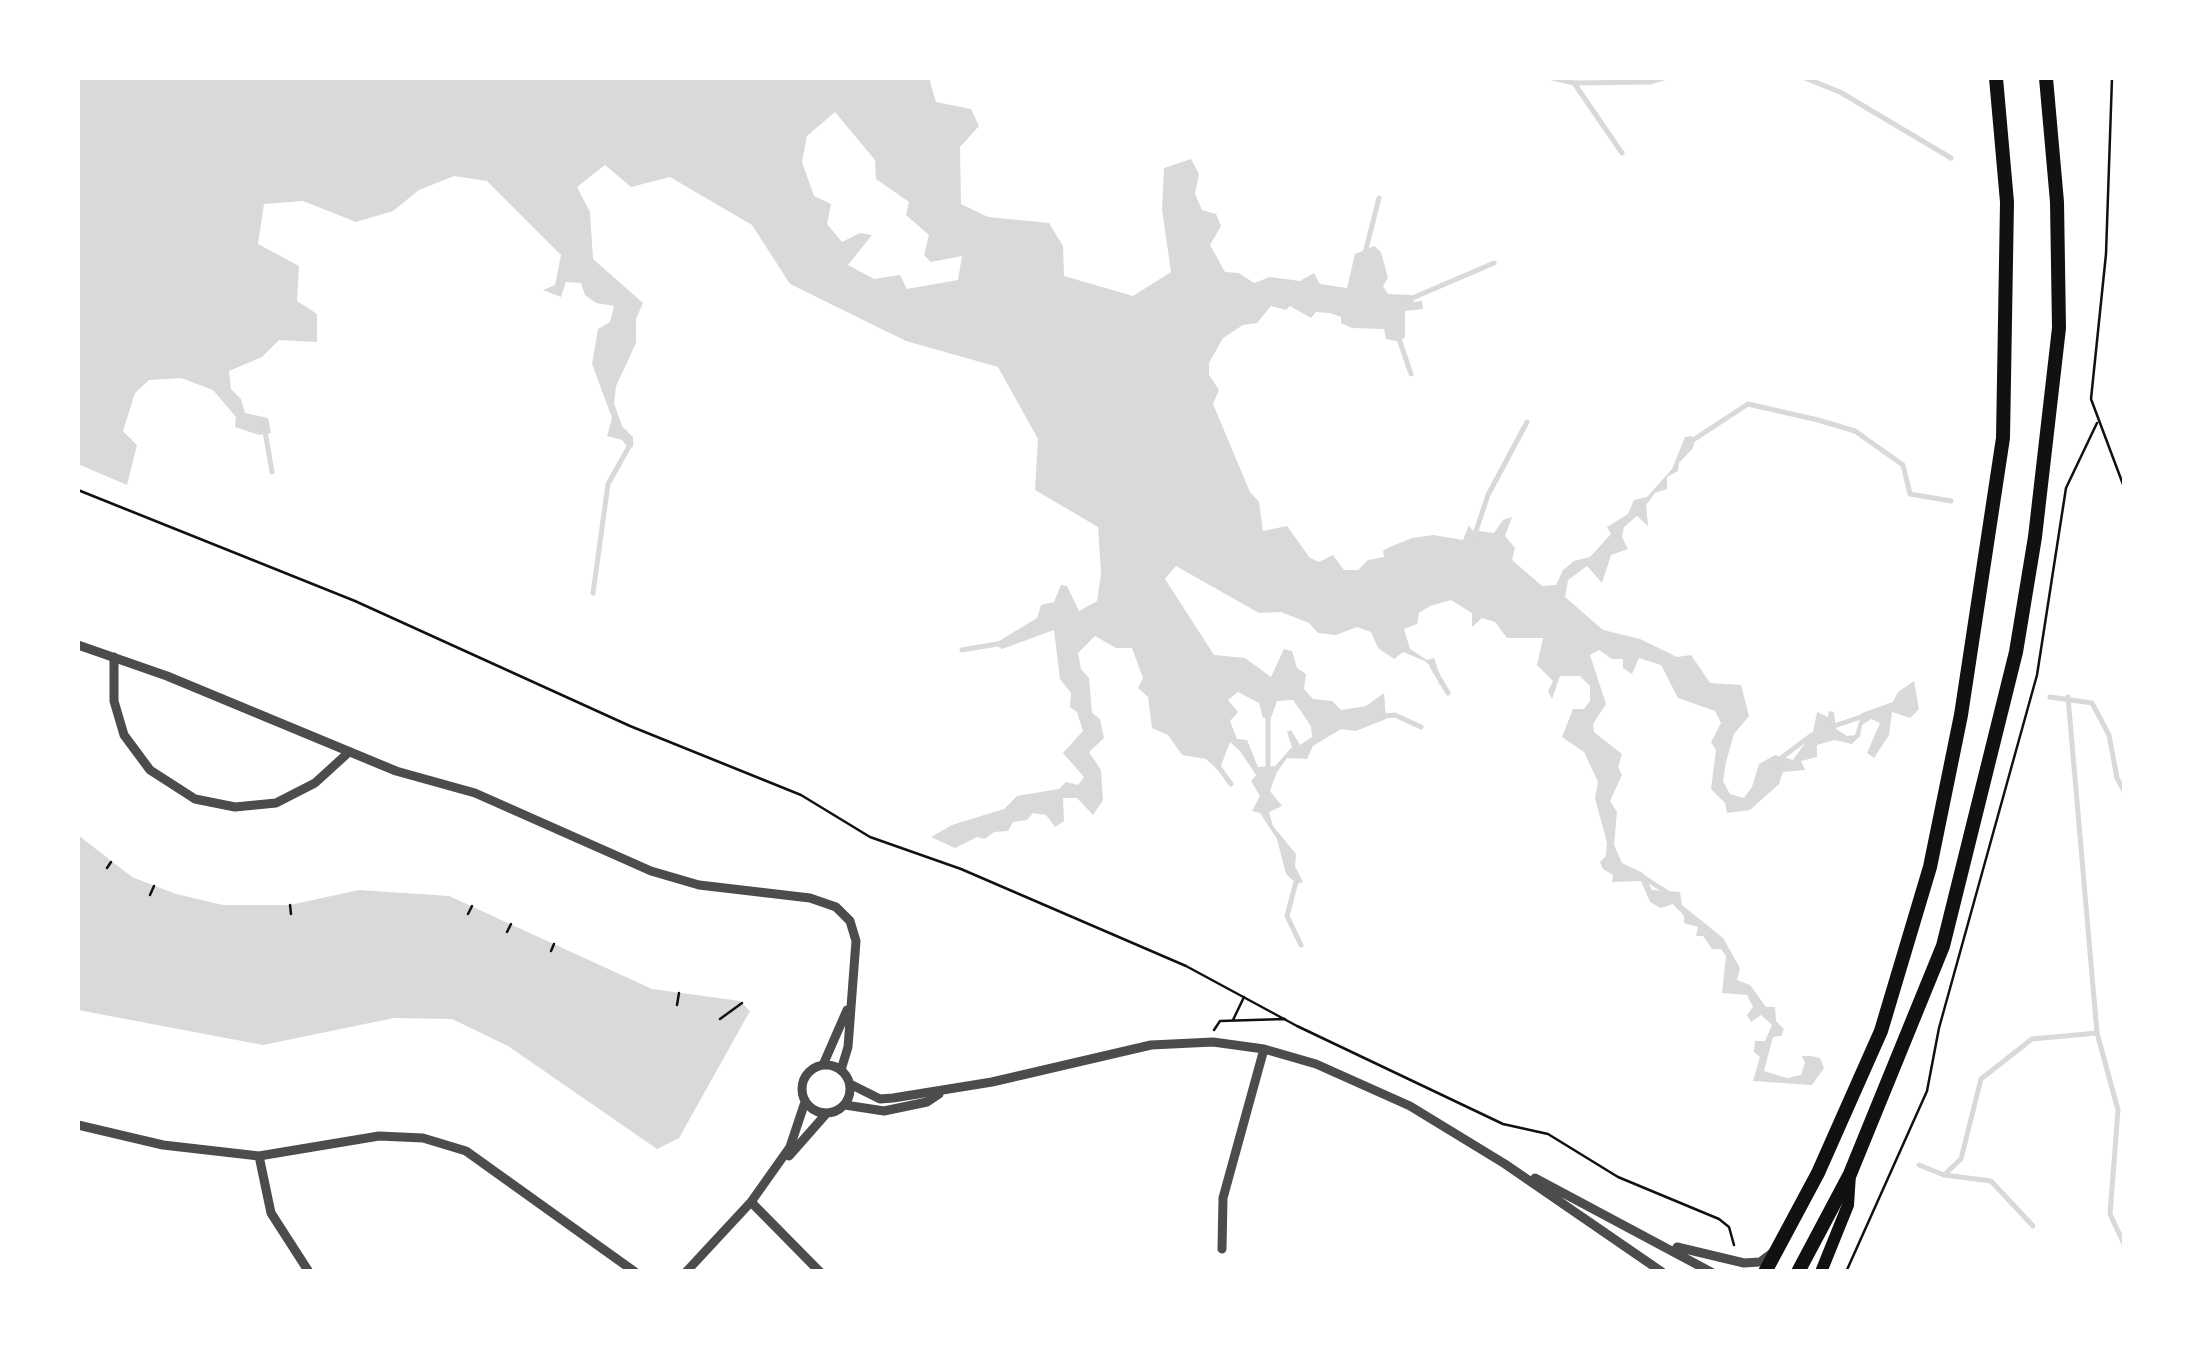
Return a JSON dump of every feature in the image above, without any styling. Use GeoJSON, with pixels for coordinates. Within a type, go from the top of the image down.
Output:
{"type":"FeatureCollection","features":[{"type":"Feature","properties":{"kind":"main road"},"geometry":{"type":"LineString","coordinates":[[1765,1272],[1826,1156],[1881,1031],[1926,884],[1962,715],[2003,438],[2007,202],[1996,78]]}},
{"type":"Feature","properties":{"kind":"main road"},"geometry":{"type":"LineString","coordinates":[[1798,1272],[1850,1174],[1942,946],[2001,724],[2026,605],[2058,328],[2057,202],[2046,78]]}},
{"type":"Feature","properties":{"kind":"main road"},"geometry":{"type":"LineString","coordinates":[[1822,1272],[1848,1205],[1850,1174]]}},
{"type":"Feature","properties":{"kind":"street"},"geometry":{"type":"LineString","coordinates":[[78,645],[114,656],[396,771],[474,793],[674,879],[828,903],[844,914],[855,933],[848,1046],[841,1070]]}},
{"type":"Feature","properties":{"kind":"street"},"geometry":{"type":"LineString","coordinates":[[114,656],[114,702],[124,735],[150,770],[196,799],[235,807],[276,803],[315,784],[349,752]]}},
{"type":"Feature","properties":{"kind":"street"},"geometry":{"type":"LineString","coordinates":[[826,1114],[805,1102],[801,1093],[806,1074],[824,1064],[850,1003]]}},
{"type":"Feature","properties":{"kind":"street"},"geometry":{"type":"LineString","coordinates":[[824,1064],[841,1070],[850,1084],[880,1099],[946,1090],[1151,1045],[1214,1042],[1264,1048],[1364,1084],[1505,1164],[1661,1242],[1711,1272]]}},
{"type":"Feature","properties":{"kind":"street"},"geometry":{"type":"LineString","coordinates":[[1222,1250],[1223,1198],[1264,1048]]}},
{"type":"Feature","properties":{"kind":"street"},"geometry":{"type":"LineString","coordinates":[[845,1105],[850,1084]]}},
{"type":"Feature","properties":{"kind":"street"},"geometry":{"type":"LineString","coordinates":[[775,1168],[798,1149],[826,1114],[845,1105],[884,1111],[926,1102],[946,1090]]}},
{"type":"Feature","properties":{"kind":"street"},"geometry":{"type":"LineString","coordinates":[[686,1272],[751,1202],[790,1148],[805,1102]]}},
{"type":"Feature","properties":{"kind":"street"},"geometry":{"type":"LineString","coordinates":[[78,1124],[163,1145],[259,1156],[378,1136],[423,1138],[466,1151],[635,1272]]}},
{"type":"Feature","properties":{"kind":"street"},"geometry":{"type":"LineString","coordinates":[[259,1156],[272,1213],[310,1272]]}},
{"type":"Feature","properties":{"kind":"street"},"geometry":{"type":"LineString","coordinates":[[1505,1164],[1662,1272]]}},
{"type":"Feature","properties":{"kind":"street"},"geometry":{"type":"LineString","coordinates":[[751,1202],[820,1272]]}},
{"type":"Feature","properties":{"kind":"street"},"geometry":{"type":"LineString","coordinates":[[1661,1242],[1724,1260],[1753,1263],[1766,1258],[1783,1238]]}},
{"type":"Feature","properties":{"kind":"path"},"geometry":{"type":"LineString","coordinates":[[2112,78],[2106,254],[2091,371],[2097,422],[2124,488]]}},
{"type":"Feature","properties":{"kind":"path"},"geometry":{"type":"LineString","coordinates":[[78,490],[371,608],[630,726],[801,795],[870,837],[1004,887],[1186,966],[1503,1124],[1548,1134],[1634,1185],[1719,1219],[1735,1239]]}},
{"type":"Feature","properties":{"kind":"path"},"geometry":{"type":"LineString","coordinates":[[107,868],[111,862]]}},
{"type":"Feature","properties":{"kind":"path"},"geometry":{"type":"LineString","coordinates":[[150,896],[154,886]]}},
{"type":"Feature","properties":{"kind":"path"},"geometry":{"type":"LineString","coordinates":[[290,905],[291,914]]}},
{"type":"Feature","properties":{"kind":"path"},"geometry":{"type":"LineString","coordinates":[[468,914],[472,906]]}},
{"type":"Feature","properties":{"kind":"path"},"geometry":{"type":"LineString","coordinates":[[507,932],[511,924]]}},
{"type":"Feature","properties":{"kind":"path"},"geometry":{"type":"LineString","coordinates":[[550,951],[554,944]]}},
{"type":"Feature","properties":{"kind":"path"},"geometry":{"type":"LineString","coordinates":[[677,1005],[679,992]]}},
{"type":"Feature","properties":{"kind":"path"},"geometry":{"type":"LineString","coordinates":[[1233,1020],[1245,996]]}},
{"type":"Feature","properties":{"kind":"path"},"geometry":{"type":"LineString","coordinates":[[720,1019],[742,1004]]}},
{"type":"Feature","properties":{"kind":"path"},"geometry":{"type":"LineString","coordinates":[[1214,1031],[1218,1021],[1287,1019]]}},
{"type":"Feature","properties":{"kind":"shaded area"},"geometry":{"type":"Polygon","coordinates":[[[78,78],[929,78],[936,102],[971,109],[979,126],[960,147],[961,204],[988,217],[1049,223],[1063,246],[1064,276],[1133,296],[1171,272],[1162,209],[1164,168],[1191,159],[1199,174],[1195,194],[1202,210],[1216,214],[1221,226],[1210,245],[1225,272],[1239,273],[1254,283],[1270,277],[1300,281],[1314,273],[1320,284],[1347,288],[1355,254],[1374,246],[1381,252],[1388,278],[1383,286],[1388,294],[1411,295],[1414,302],[1422,301],[1423,309],[1405,311],[1405,337],[1400,342],[1386,339],[1384,329],[1352,328],[1330,313],[1316,312],[1311,318],[1290,306],[1286,310],[1271,306],[1257,323],[1243,325],[1223,338],[1209,363],[1209,375],[1219,390],[1213,404],[1250,492],[1259,502],[1263,531],[1287,526],[1310,558],[1319,562],[1333,555],[1344,570],[1358,570],[1368,560],[1384,557],[1383,551],[1412,538],[1433,535],[1463,540],[1469,525],[1472,530],[1494,533],[1503,520],[1512,517],[1505,536],[1515,548],[1512,560],[1542,586],[1556,585],[1563,570],[1574,561],[1590,557],[1611,534],[1607,527],[1628,514],[1634,500],[1647,497],[1672,469],[1685,437],[1691,436],[1695,439],[1693,448],[1679,463],[1678,471],[1667,477],[1667,489],[1655,493],[1646,505],[1648,526],[1637,516],[1624,527],[1622,537],[1628,549],[1611,555],[1602,583],[1587,566],[1568,580],[1565,597],[1603,630],[1640,639],[1677,657],[1691,655],[1710,683],[1741,685],[1749,716],[1734,734],[1726,762],[1723,781],[1730,794],[1744,798],[1759,764],[1775,755],[1793,760],[1813,732],[1817,712],[1828,717],[1829,711],[1834,712],[1836,729],[1847,736],[1855,735],[1862,713],[1893,702],[1898,692],[1914,681],[1919,709],[1910,718],[1892,712],[1889,735],[1874,758],[1867,753],[1880,723],[1871,719],[1862,725],[1860,736],[1852,744],[1834,740],[1817,745],[1817,757],[1801,761],[1805,770],[1783,772],[1779,784],[1750,810],[1727,813],[1725,803],[1711,789],[1716,750],[1711,742],[1721,723],[1715,711],[1678,698],[1661,665],[1639,658],[1632,674],[1623,668],[1623,659],[1612,659],[1599,650],[1590,655],[1606,704],[1593,724],[1594,732],[1622,754],[1618,767],[1622,775],[1610,801],[1617,812],[1614,845],[1622,863],[1643,873],[1652,890],[1680,892],[1682,905],[1723,938],[1740,968],[1737,980],[1750,985],[1766,1007],[1775,1007],[1776,1021],[1784,1029],[1781,1036],[1773,1037],[1764,1071],[1787,1078],[1801,1075],[1805,1063],[1802,1056],[1820,1058],[1824,1068],[1812,1085],[1753,1081],[1760,1057],[1754,1052],[1755,1041],[1765,1041],[1772,1025],[1761,1015],[1751,1022],[1747,1015],[1753,1007],[1747,995],[1722,993],[1726,956],[1721,949],[1712,949],[1703,936],[1696,936],[1698,927],[1684,923],[1684,916],[1673,904],[1661,908],[1650,902],[1641,881],[1612,882],[1613,875],[1600,862],[1606,856],[1607,843],[1595,798],[1598,782],[1584,752],[1562,737],[1573,709],[1584,709],[1590,701],[1590,686],[1580,676],[1560,676],[1552,699],[1548,691],[1553,681],[1537,665],[1543,638],[1507,638],[1495,622],[1482,618],[1472,627],[1472,613],[1451,600],[1430,606],[1419,613],[1417,624],[1404,629],[1410,649],[1427,660],[1434,658],[1442,681],[1439,685],[1438,673],[1425,661],[1403,652],[1394,659],[1378,648],[1371,632],[1357,627],[1336,635],[1318,633],[1309,623],[1281,612],[1259,613],[1176,566],[1165,579],[1214,655],[1245,658],[1271,677],[1284,649],[1292,651],[1297,668],[1306,674],[1304,689],[1313,699],[1332,701],[1341,710],[1366,706],[1384,693],[1386,719],[1356,731],[1341,729],[1313,746],[1307,759],[1287,758],[1277,772],[1270,791],[1282,806],[1269,812],[1273,826],[1296,854],[1295,866],[1303,882],[1297,884],[1286,874],[1277,839],[1260,813],[1252,811],[1260,796],[1251,781],[1256,775],[1240,751],[1230,742],[1219,771],[1206,759],[1182,755],[1168,735],[1152,728],[1148,697],[1138,688],[1143,678],[1132,648],[1116,648],[1095,636],[1078,653],[1081,669],[1089,678],[1092,713],[1100,719],[1104,738],[1089,752],[1101,770],[1103,800],[1093,815],[1077,798],[1063,798],[1064,821],[1055,827],[1046,815],[1033,813],[1027,820],[1013,822],[1008,831],[994,832],[985,839],[977,837],[955,848],[931,837],[952,825],[1004,809],[1017,796],[1059,789],[1066,782],[1078,785],[1084,777],[1063,753],[1083,731],[1077,712],[1070,707],[1071,693],[1060,679],[1054,630],[1002,649],[994,644],[1037,618],[1041,605],[1054,602],[1061,585],[1067,586],[1079,611],[1097,601],[1101,574],[1098,527],[1035,490],[1038,439],[998,367],[906,341],[790,284],[752,225],[670,177],[631,187],[605,165],[577,187],[590,212],[593,259],[643,303],[636,319],[636,343],[616,386],[614,403],[622,426],[633,437],[633,447],[629,449],[622,440],[607,436],[612,418],[592,364],[598,329],[610,322],[614,306],[596,303],[585,295],[581,283],[566,282],[561,297],[543,290],[555,285],[561,255],[487,181],[454,176],[419,190],[393,211],[356,222],[303,201],[264,204],[258,244],[299,266],[297,301],[317,314],[317,342],[279,340],[262,357],[229,371],[231,389],[241,399],[245,413],[268,418],[271,433],[259,435],[235,427],[236,417],[213,390],[181,378],[149,380],[135,393],[123,431],[137,445],[127,485],[78,464],[78,78]],[[835,112],[807,136],[802,162],[814,196],[831,204],[827,224],[842,242],[860,233],[872,235],[848,265],[874,279],[900,275],[907,289],[958,280],[962,256],[931,262],[924,255],[929,235],[906,215],[909,202],[876,179],[875,160],[835,112]],[[1238,692],[1228,700],[1238,712],[1230,721],[1237,739],[1247,740],[1258,767],[1275,766],[1292,747],[1287,732],[1291,730],[1300,745],[1312,737],[1311,726],[1293,700],[1277,701],[1271,718],[1263,718],[1259,703],[1238,692]]]}},
{"type":"Feature","properties":{"kind":"shaded area"},"geometry":{"type":"Polygon","coordinates":[[[78,835],[132,877],[176,894],[223,905],[290,905],[359,890],[449,896],[652,989],[740,1001],[750,1011],[679,1138],[657,1149],[508,1046],[452,1019],[394,1018],[263,1045],[78,1010],[78,835]]]}},
{"type":"Feature","properties":{"kind":"waterway"},"geometry":{"type":"LineString","coordinates":[[1553,78],[1574,83],[1650,82],[1663,78]]}},
{"type":"Feature","properties":{"kind":"waterway"},"geometry":{"type":"LineString","coordinates":[[1805,78],[1840,92],[1951,158]]}},
{"type":"Feature","properties":{"kind":"waterway"},"geometry":{"type":"LineString","coordinates":[[1574,83],[1622,153]]}},
{"type":"Feature","properties":{"kind":"waterway"},"geometry":{"type":"LineString","coordinates":[[1365,253],[1379,198]]}},
{"type":"Feature","properties":{"kind":"waterway"},"geometry":{"type":"LineString","coordinates":[[1410,299],[1494,263]]}},
{"type":"Feature","properties":{"kind":"waterway"},"geometry":{"type":"LineString","coordinates":[[1399,339],[1411,374]]}},
{"type":"Feature","properties":{"kind":"waterway"},"geometry":{"type":"LineString","coordinates":[[1693,440],[1748,404],[1818,420],[1855,431],[1903,465],[1910,494],[1951,501]]}},
{"type":"Feature","properties":{"kind":"waterway"},"geometry":{"type":"LineString","coordinates":[[1474,537],[1488,495],[1527,422]]}},
{"type":"Feature","properties":{"kind":"waterway"},"geometry":{"type":"LineString","coordinates":[[265,431],[272,472]]}},
{"type":"Feature","properties":{"kind":"waterway"},"geometry":{"type":"LineString","coordinates":[[593,593],[608,484],[631,443]]}},
{"type":"Feature","properties":{"kind":"waterway"},"geometry":{"type":"LineString","coordinates":[[962,650],[1003,643]]}},
{"type":"Feature","properties":{"kind":"waterway"},"geometry":{"type":"LineString","coordinates":[[1432,666],[1448,693]]}},
{"type":"Feature","properties":{"kind":"waterway"},"geometry":{"type":"LineString","coordinates":[[2050,697],[2092,703],[2109,735],[2117,778],[2124,791]]}},
{"type":"Feature","properties":{"kind":"waterway"},"geometry":{"type":"LineString","coordinates":[[2068,697],[2097,1033],[2118,1110],[2110,1214],[2124,1244]]}},
{"type":"Feature","properties":{"kind":"waterway"},"geometry":{"type":"LineString","coordinates":[[1268,713],[1268,772]]}},
{"type":"Feature","properties":{"kind":"waterway"},"geometry":{"type":"LineString","coordinates":[[1382,716],[1395,715],[1421,727]]}},
{"type":"Feature","properties":{"kind":"waterway"},"geometry":{"type":"LineString","coordinates":[[1831,727],[1864,716]]}},
{"type":"Feature","properties":{"kind":"waterway"},"geometry":{"type":"LineString","coordinates":[[1777,761],[1812,735]]}},
{"type":"Feature","properties":{"kind":"waterway"},"geometry":{"type":"LineString","coordinates":[[1218,766],[1231,784]]}},
{"type":"Feature","properties":{"kind":"waterway"},"geometry":{"type":"LineString","coordinates":[[1643,877],[1671,895]]}},
{"type":"Feature","properties":{"kind":"waterway"},"geometry":{"type":"LineString","coordinates":[[1297,878],[1287,916],[1301,945]]}},
{"type":"Feature","properties":{"kind":"waterway"},"geometry":{"type":"LineString","coordinates":[[1944,1175],[1961,1159],[1981,1079],[2032,1039],[2097,1033]]}},
{"type":"Feature","properties":{"kind":"waterway"},"geometry":{"type":"LineString","coordinates":[[1919,1165],[1944,1175],[1991,1181],[2033,1226]]}}]}
